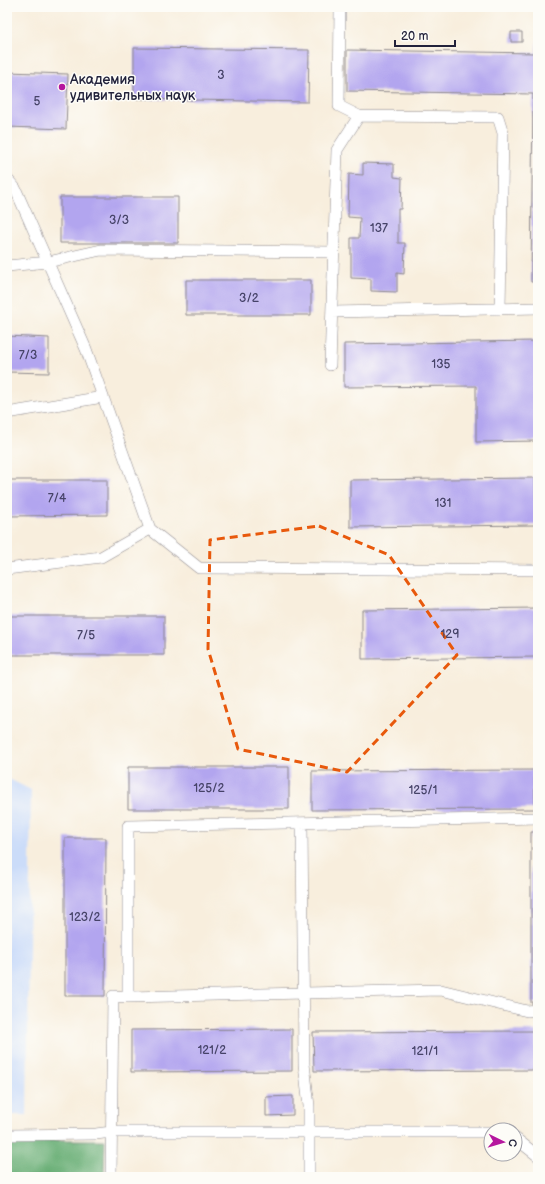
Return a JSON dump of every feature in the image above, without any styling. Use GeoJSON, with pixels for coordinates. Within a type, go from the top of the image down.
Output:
{"type":"FeatureCollection","features":[{"type":"Feature","properties":{"kind":"lane"},"geometry":{"type":"LineString","coordinates":[[340,7],[339,106],[359,116],[498,117],[503,133],[500,309]]}},
{"type":"Feature","properties":{"kind":"lane"},"geometry":{"type":"LineString","coordinates":[[330,365],[337,150],[359,116]]}},
{"type":"Feature","properties":{"kind":"lane"},"geometry":{"type":"LineString","coordinates":[[7,179],[15,188],[86,349],[150,530],[199,568],[538,570]]}},
{"type":"Feature","properties":{"kind":"lane"},"geometry":{"type":"LineString","coordinates":[[7,266],[48,262],[101,250],[334,252]]}},
{"type":"Feature","properties":{"kind":"lane"},"geometry":{"type":"LineString","coordinates":[[332,312],[538,308]]}},
{"type":"Feature","properties":{"kind":"lane"},"geometry":{"type":"LineString","coordinates":[[7,413],[103,397]]}},
{"type":"Feature","properties":{"kind":"lane"},"geometry":{"type":"LineString","coordinates":[[7,569],[101,557],[150,530]]}},
{"type":"Feature","properties":{"kind":"lane"},"geometry":{"type":"LineString","coordinates":[[128,997],[128,826],[538,818]]}},
{"type":"Feature","properties":{"kind":"lane"},"geometry":{"type":"LineString","coordinates":[[302,823],[304,1064],[309,1106],[309,1177]]}},
{"type":"Feature","properties":{"kind":"lane"},"geometry":{"type":"LineString","coordinates":[[112,1177],[111,1132],[113,996],[128,997],[441,990],[527,1011],[538,1010]]}},
{"type":"Feature","properties":{"kind":"lane"},"geometry":{"type":"LineString","coordinates":[[7,1135],[96,1134],[111,1132],[483,1132]]}},
{"type":"Feature","properties":{"kind":"lane"},"geometry":{"type":"LineString","coordinates":[[523,1144],[538,1156]]}},
{"type":"Feature","properties":{"kind":"path"},"geometry":{"type":"LineString","coordinates":[[340,7],[538,9]]}},
{"type":"Feature","properties":{"kind":"highlighted area"},"geometry":{"type":"Polygon","coordinates":[[[319,526],[389,555],[457,655],[347,772],[238,749],[208,649],[210,540],[319,526]]]}},
{"type":"Feature","properties":{"kind":"shaded area"},"geometry":{"type":"Polygon","coordinates":[[[7,778],[31,790],[27,1115],[7,1115],[7,778]]]}},
{"type":"Feature","properties":{"kind":"green space"},"geometry":{"type":"Polygon","coordinates":[[[7,1010],[9,1010],[10,1120],[7,1120],[7,1010]]]}},
{"type":"Feature","properties":{"kind":"green space"},"geometry":{"type":"Polygon","coordinates":[[[48,1140],[105,1140],[104,1177],[7,1177],[7,1145],[48,1140]]]}},
{"type":"Feature","properties":{"kind":"building"},"geometry":{"type":"Polygon","coordinates":[[[511,32],[522,32],[522,42],[511,42],[511,32]]]}},
{"type":"Feature","properties":{"kind":"building"},"geometry":{"type":"Polygon","coordinates":[[[537,42],[538,282],[531,282],[533,94],[347,91],[347,50],[536,53],[537,42]]]}},
{"type":"Feature","properties":{"kind":"building"},"geometry":{"type":"Polygon","coordinates":[[[134,48],[309,50],[308,102],[134,99],[134,48]]]}},
{"type":"Feature","properties":{"kind":"building"},"geometry":{"type":"Polygon","coordinates":[[[7,72],[68,74],[66,129],[7,127],[7,72]]]}},
{"type":"Feature","properties":{"kind":"building"},"geometry":{"type":"Polygon","coordinates":[[[363,163],[394,164],[394,177],[402,178],[401,209],[398,209],[398,243],[405,243],[404,274],[397,273],[397,292],[371,291],[371,279],[351,278],[351,238],[359,238],[360,218],[348,217],[349,174],[363,175],[363,163]]]}},
{"type":"Feature","properties":{"kind":"building"},"geometry":{"type":"Polygon","coordinates":[[[60,197],[178,197],[178,243],[60,243],[60,197]]]}},
{"type":"Feature","properties":{"kind":"building"},"geometry":{"type":"Polygon","coordinates":[[[186,280],[311,280],[311,315],[186,315],[186,280]]]}},
{"type":"Feature","properties":{"kind":"building"},"geometry":{"type":"Polygon","coordinates":[[[7,336],[49,338],[49,373],[7,372],[7,336]]]}},
{"type":"Feature","properties":{"kind":"building"},"geometry":{"type":"Polygon","coordinates":[[[537,341],[538,441],[476,442],[476,386],[344,387],[344,344],[537,341]]]}},
{"type":"Feature","properties":{"kind":"building"},"geometry":{"type":"Polygon","coordinates":[[[535,478],[536,525],[350,527],[350,480],[535,478]]]}},
{"type":"Feature","properties":{"kind":"building"},"geometry":{"type":"Polygon","coordinates":[[[7,480],[107,480],[107,515],[7,516],[7,480]]]}},
{"type":"Feature","properties":{"kind":"building"},"geometry":{"type":"Polygon","coordinates":[[[538,608],[538,657],[362,659],[362,610],[538,608]]]}},
{"type":"Feature","properties":{"kind":"building"},"geometry":{"type":"Polygon","coordinates":[[[7,616],[164,616],[164,655],[7,655],[7,616]]]}},
{"type":"Feature","properties":{"kind":"building"},"geometry":{"type":"Polygon","coordinates":[[[128,767],[289,767],[289,809],[128,809],[128,767]]]}},
{"type":"Feature","properties":{"kind":"building"},"geometry":{"type":"Polygon","coordinates":[[[534,770],[535,809],[312,810],[312,771],[534,770]]]}},
{"type":"Feature","properties":{"kind":"building"},"geometry":{"type":"Polygon","coordinates":[[[531,832],[538,832],[538,1003],[531,1003],[531,832]]]}},
{"type":"Feature","properties":{"kind":"building"},"geometry":{"type":"Polygon","coordinates":[[[65,838],[106,838],[105,996],[65,996],[65,838]]]}},
{"type":"Feature","properties":{"kind":"building"},"geometry":{"type":"Polygon","coordinates":[[[292,1029],[292,1071],[131,1072],[131,1030],[292,1029]]]}},
{"type":"Feature","properties":{"kind":"building"},"geometry":{"type":"Polygon","coordinates":[[[536,1031],[536,1070],[314,1071],[313,1032],[536,1031]]]}},
{"type":"Feature","properties":{"kind":"building"},"geometry":{"type":"Polygon","coordinates":[[[293,1096],[293,1115],[266,1116],[266,1097],[293,1096]]]}},
{"type":"Feature","properties":{"kind":"place","name":"Академия удивительных наук"},"geometry":{"type":"Point","coordinates":[62,87]}}]}
